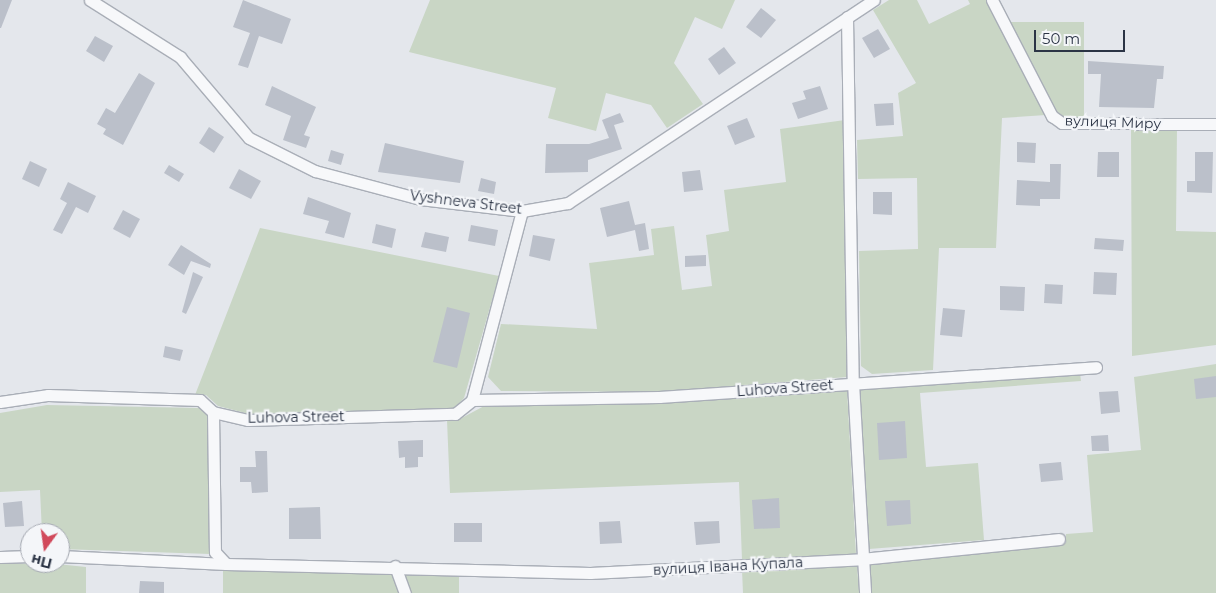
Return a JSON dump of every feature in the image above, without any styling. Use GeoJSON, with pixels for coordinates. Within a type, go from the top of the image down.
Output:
{"type":"FeatureCollection","features":[{"type":"Feature","properties":{"kind":"street","name":"Vyshneva Street"},"geometry":{"type":"LineString","coordinates":[[90,0],[180,57],[249,138],[307,166],[420,199],[522,211],[568,203],[874,0]]}},
{"type":"Feature","properties":{"kind":"street","name":"вулиця Миру"},"geometry":{"type":"LineString","coordinates":[[992,0],[1052,116],[1062,123],[1216,124]]}},
{"type":"Feature","properties":{"kind":"street"},"geometry":{"type":"LineString","coordinates":[[847,17],[853,383],[865,593]]}},
{"type":"Feature","properties":{"kind":"street"},"geometry":{"type":"LineString","coordinates":[[472,400],[522,211]]}},
{"type":"Feature","properties":{"kind":"street","name":"Luhova Street"},"geometry":{"type":"LineString","coordinates":[[0,402],[48,395],[200,400],[213,412],[248,420],[455,414],[472,400],[659,397],[1096,367]]}},
{"type":"Feature","properties":{"kind":"street"},"geometry":{"type":"LineString","coordinates":[[213,412],[215,552],[226,564]]}},
{"type":"Feature","properties":{"kind":"street","name":"вулиця Івана Купала"},"geometry":{"type":"LineString","coordinates":[[226,564],[395,566],[460,572],[590,573],[862,559],[1060,539]]}},
{"type":"Feature","properties":{"kind":"street"},"geometry":{"type":"LineString","coordinates":[[0,557],[20,556]]}},
{"type":"Feature","properties":{"kind":"street"},"geometry":{"type":"LineString","coordinates":[[70,556],[226,564]]}},
{"type":"Feature","properties":{"kind":"street"},"geometry":{"type":"LineString","coordinates":[[395,566],[405,593]]}},
{"type":"Feature","properties":{"kind":"green space"},"geometry":{"type":"Polygon","coordinates":[[[430,0],[735,0],[722,29],[695,17],[674,63],[703,104],[667,128],[651,105],[606,93],[596,131],[548,118],[556,88],[409,52],[430,0]]]}},
{"type":"Feature","properties":{"kind":"green space"},"geometry":{"type":"Polygon","coordinates":[[[889,0],[917,0],[929,24],[970,4],[968,0],[987,0],[1046,115],[1002,118],[996,248],[939,248],[933,370],[872,374],[861,366],[859,251],[918,249],[917,178],[858,179],[857,140],[903,136],[898,93],[916,83],[873,10],[889,0]]]}},
{"type":"Feature","properties":{"kind":"green space"},"geometry":{"type":"Polygon","coordinates":[[[1008,22],[1084,22],[1084,119],[1063,119],[1055,113],[1008,22]]]}},
{"type":"Feature","properties":{"kind":"green space"},"geometry":{"type":"Polygon","coordinates":[[[845,120],[847,377],[660,392],[501,391],[488,377],[501,324],[597,329],[589,263],[654,255],[651,229],[674,226],[682,290],[712,286],[706,235],[729,231],[724,190],[786,182],[780,129],[845,120]]]}},
{"type":"Feature","properties":{"kind":"green space"},"geometry":{"type":"Polygon","coordinates":[[[1131,128],[1177,128],[1176,231],[1216,232],[1216,345],[1132,356],[1131,128]]]}},
{"type":"Feature","properties":{"kind":"green space"},"geometry":{"type":"Polygon","coordinates":[[[260,228],[499,276],[464,398],[454,409],[249,414],[218,406],[206,395],[195,395],[260,228]]]}},
{"type":"Feature","properties":{"kind":"green space"},"geometry":{"type":"Polygon","coordinates":[[[1216,364],[1216,593],[871,593],[869,562],[1066,543],[1066,534],[1093,532],[1087,455],[1141,450],[1134,377],[1216,364]]]}},
{"type":"Feature","properties":{"kind":"green space"},"geometry":{"type":"Polygon","coordinates":[[[1080,373],[1081,381],[920,393],[926,467],[978,463],[984,540],[869,549],[856,390],[1080,373]]]}},
{"type":"Feature","properties":{"kind":"green space"},"geometry":{"type":"Polygon","coordinates":[[[847,389],[856,554],[742,560],[739,482],[450,493],[447,420],[458,420],[486,405],[660,403],[847,389]]]}},
{"type":"Feature","properties":{"kind":"green space"},"geometry":{"type":"Polygon","coordinates":[[[47,405],[200,408],[209,415],[210,554],[70,549],[70,523],[42,523],[40,490],[0,492],[0,413],[47,405]]]}},
{"type":"Feature","properties":{"kind":"green space"},"geometry":{"type":"Polygon","coordinates":[[[0,564],[20,564],[20,573],[70,573],[70,565],[86,567],[86,593],[0,593],[0,564]]]}},
{"type":"Feature","properties":{"kind":"green space"},"geometry":{"type":"Polygon","coordinates":[[[857,564],[859,593],[743,593],[742,570],[857,564]]]}},
{"type":"Feature","properties":{"kind":"green space"},"geometry":{"type":"Polygon","coordinates":[[[223,569],[393,571],[402,593],[223,593],[223,569]]]}},
{"type":"Feature","properties":{"kind":"green space"},"geometry":{"type":"Polygon","coordinates":[[[401,571],[459,577],[459,593],[409,593],[401,571]]]}},
{"type":"Feature","properties":{"kind":"building"},"geometry":{"type":"Polygon","coordinates":[[[0,0],[12,0],[1,28],[0,28],[0,0]]]}},
{"type":"Feature","properties":{"kind":"building"},"geometry":{"type":"Polygon","coordinates":[[[243,0],[291,19],[282,44],[259,36],[248,68],[238,65],[250,33],[233,27],[243,0]]]}},
{"type":"Feature","properties":{"kind":"building"},"geometry":{"type":"Polygon","coordinates":[[[761,8],[776,20],[761,38],[746,27],[761,8]]]}},
{"type":"Feature","properties":{"kind":"building"},"geometry":{"type":"Polygon","coordinates":[[[878,29],[890,49],[874,58],[862,38],[878,29]]]}},
{"type":"Feature","properties":{"kind":"building"},"geometry":{"type":"Polygon","coordinates":[[[95,36],[113,46],[104,62],[86,51],[95,36]]]}},
{"type":"Feature","properties":{"kind":"building"},"geometry":{"type":"Polygon","coordinates":[[[724,47],[736,63],[719,75],[708,59],[724,47]]]}},
{"type":"Feature","properties":{"kind":"building"},"geometry":{"type":"Polygon","coordinates":[[[1088,61],[1164,66],[1163,79],[1157,79],[1154,108],[1099,107],[1101,74],[1088,74],[1088,61]]]}},
{"type":"Feature","properties":{"kind":"building"},"geometry":{"type":"Polygon","coordinates":[[[139,73],[155,83],[123,145],[103,134],[106,129],[97,124],[106,108],[115,113],[139,73]]]}},
{"type":"Feature","properties":{"kind":"building"},"geometry":{"type":"Polygon","coordinates":[[[272,86],[316,107],[304,135],[310,137],[306,148],[283,140],[291,116],[265,105],[272,86]]]}},
{"type":"Feature","properties":{"kind":"building"},"geometry":{"type":"Polygon","coordinates":[[[820,86],[828,109],[798,119],[792,103],[806,99],[803,91],[820,86]]]}},
{"type":"Feature","properties":{"kind":"building"},"geometry":{"type":"Polygon","coordinates":[[[893,103],[894,125],[876,126],[874,104],[893,103]]]}},
{"type":"Feature","properties":{"kind":"building"},"geometry":{"type":"Polygon","coordinates":[[[620,113],[624,122],[614,125],[622,149],[588,160],[588,172],[545,173],[546,144],[589,144],[609,138],[602,120],[620,113]]]}},
{"type":"Feature","properties":{"kind":"building"},"geometry":{"type":"Polygon","coordinates":[[[747,118],[755,137],[735,145],[727,126],[747,118]]]}},
{"type":"Feature","properties":{"kind":"building"},"geometry":{"type":"Polygon","coordinates":[[[209,127],[224,137],[214,153],[199,143],[209,127]]]}},
{"type":"Feature","properties":{"kind":"building"},"geometry":{"type":"Polygon","coordinates":[[[1017,142],[1036,143],[1035,163],[1017,162],[1017,142]]]}},
{"type":"Feature","properties":{"kind":"building"},"geometry":{"type":"Polygon","coordinates":[[[385,143],[464,161],[460,183],[378,172],[385,143]]]}},
{"type":"Feature","properties":{"kind":"building"},"geometry":{"type":"Polygon","coordinates":[[[331,150],[344,154],[341,165],[328,161],[331,150]]]}},
{"type":"Feature","properties":{"kind":"building"},"geometry":{"type":"Polygon","coordinates":[[[1098,152],[1119,152],[1119,177],[1097,177],[1098,152]]]}},
{"type":"Feature","properties":{"kind":"building"},"geometry":{"type":"Polygon","coordinates":[[[1195,152],[1213,152],[1212,193],[1187,192],[1187,181],[1195,181],[1195,152]]]}},
{"type":"Feature","properties":{"kind":"building"},"geometry":{"type":"Polygon","coordinates":[[[30,161],[47,169],[39,187],[22,179],[30,161]]]}},
{"type":"Feature","properties":{"kind":"building"},"geometry":{"type":"Polygon","coordinates":[[[1050,164],[1061,164],[1060,199],[1040,199],[1040,206],[1016,205],[1017,180],[1050,182],[1050,164]]]}},
{"type":"Feature","properties":{"kind":"building"},"geometry":{"type":"Polygon","coordinates":[[[169,165],[184,174],[179,182],[164,173],[169,165]]]}},
{"type":"Feature","properties":{"kind":"building"},"geometry":{"type":"Polygon","coordinates":[[[239,169],[261,181],[251,199],[229,188],[239,169]]]}},
{"type":"Feature","properties":{"kind":"building"},"geometry":{"type":"Polygon","coordinates":[[[700,170],[703,190],[684,192],[682,172],[700,170]]]}},
{"type":"Feature","properties":{"kind":"building"},"geometry":{"type":"Polygon","coordinates":[[[481,178],[496,182],[494,194],[478,191],[481,178]]]}},
{"type":"Feature","properties":{"kind":"building"},"geometry":{"type":"Polygon","coordinates":[[[68,182],[96,196],[88,213],[76,207],[62,234],[53,230],[67,203],[60,199],[68,182]]]}},
{"type":"Feature","properties":{"kind":"building"},"geometry":{"type":"Polygon","coordinates":[[[873,192],[892,192],[892,215],[873,214],[873,192]]]}},
{"type":"Feature","properties":{"kind":"building"},"geometry":{"type":"Polygon","coordinates":[[[308,197],[351,213],[344,238],[325,233],[329,221],[303,214],[308,197]]]}},
{"type":"Feature","properties":{"kind":"building"},"geometry":{"type":"Polygon","coordinates":[[[629,201],[635,225],[645,223],[649,249],[639,251],[635,230],[607,237],[600,208],[629,201]]]}},
{"type":"Feature","properties":{"kind":"building"},"geometry":{"type":"Polygon","coordinates":[[[123,210],[140,219],[130,238],[113,229],[123,210]]]}},
{"type":"Feature","properties":{"kind":"building"},"geometry":{"type":"Polygon","coordinates":[[[376,224],[396,229],[392,248],[372,243],[376,224]]]}},
{"type":"Feature","properties":{"kind":"building"},"geometry":{"type":"Polygon","coordinates":[[[471,225],[498,230],[495,246],[468,241],[471,225]]]}},
{"type":"Feature","properties":{"kind":"building"},"geometry":{"type":"Polygon","coordinates":[[[425,232],[449,237],[446,252],[421,247],[425,232]]]}},
{"type":"Feature","properties":{"kind":"building"},"geometry":{"type":"Polygon","coordinates":[[[533,235],[555,239],[550,261],[529,256],[533,235]]]}},
{"type":"Feature","properties":{"kind":"building"},"geometry":{"type":"Polygon","coordinates":[[[1095,238],[1124,240],[1123,251],[1094,249],[1095,238]]]}},
{"type":"Feature","properties":{"kind":"building"},"geometry":{"type":"Polygon","coordinates":[[[181,245],[211,264],[210,268],[191,261],[184,275],[168,265],[181,245]]]}},
{"type":"Feature","properties":{"kind":"building"},"geometry":{"type":"Polygon","coordinates":[[[706,255],[706,266],[685,267],[685,256],[706,255]]]}},
{"type":"Feature","properties":{"kind":"building"},"geometry":{"type":"Polygon","coordinates":[[[193,272],[203,277],[186,314],[182,312],[193,272]]]}},
{"type":"Feature","properties":{"kind":"building"},"geometry":{"type":"Polygon","coordinates":[[[1094,272],[1117,273],[1116,295],[1093,294],[1094,272]]]}},
{"type":"Feature","properties":{"kind":"building"},"geometry":{"type":"Polygon","coordinates":[[[1045,284],[1063,285],[1062,304],[1044,303],[1045,284]]]}},
{"type":"Feature","properties":{"kind":"building"},"geometry":{"type":"Polygon","coordinates":[[[1000,286],[1025,287],[1024,311],[1000,310],[1000,286]]]}},
{"type":"Feature","properties":{"kind":"building"},"geometry":{"type":"Polygon","coordinates":[[[447,307],[470,313],[457,368],[433,362],[447,307]]]}},
{"type":"Feature","properties":{"kind":"building"},"geometry":{"type":"Polygon","coordinates":[[[943,308],[965,310],[962,337],[940,335],[943,308]]]}},
{"type":"Feature","properties":{"kind":"building"},"geometry":{"type":"Polygon","coordinates":[[[165,346],[183,350],[180,361],[163,357],[165,346]]]}},
{"type":"Feature","properties":{"kind":"building"},"geometry":{"type":"Polygon","coordinates":[[[1216,376],[1216,397],[1196,399],[1194,379],[1216,376]]]}},
{"type":"Feature","properties":{"kind":"building"},"geometry":{"type":"Polygon","coordinates":[[[1118,391],[1120,412],[1101,414],[1099,392],[1118,391]]]}},
{"type":"Feature","properties":{"kind":"building"},"geometry":{"type":"Polygon","coordinates":[[[905,421],[907,458],[879,460],[877,423],[905,421]]]}},
{"type":"Feature","properties":{"kind":"building"},"geometry":{"type":"Polygon","coordinates":[[[1108,435],[1109,451],[1092,451],[1091,436],[1108,435]]]}},
{"type":"Feature","properties":{"kind":"building"},"geometry":{"type":"Polygon","coordinates":[[[423,440],[423,457],[418,457],[418,467],[405,468],[405,457],[399,458],[398,441],[423,440]]]}},
{"type":"Feature","properties":{"kind":"building"},"geometry":{"type":"Polygon","coordinates":[[[255,451],[267,451],[268,492],[252,493],[251,482],[240,482],[240,467],[256,467],[255,451]]]}},
{"type":"Feature","properties":{"kind":"building"},"geometry":{"type":"Polygon","coordinates":[[[1061,462],[1063,480],[1041,482],[1039,464],[1061,462]]]}},
{"type":"Feature","properties":{"kind":"building"},"geometry":{"type":"Polygon","coordinates":[[[779,498],[780,528],[754,529],[752,500],[779,498]]]}},
{"type":"Feature","properties":{"kind":"building"},"geometry":{"type":"Polygon","coordinates":[[[910,500],[911,524],[887,526],[885,501],[910,500]]]}},
{"type":"Feature","properties":{"kind":"building"},"geometry":{"type":"Polygon","coordinates":[[[22,501],[24,523],[20,523],[20,526],[5,527],[3,503],[22,501]]]}},
{"type":"Feature","properties":{"kind":"building"},"geometry":{"type":"Polygon","coordinates":[[[320,507],[321,539],[289,539],[289,508],[320,507]]]}},
{"type":"Feature","properties":{"kind":"building"},"geometry":{"type":"Polygon","coordinates":[[[620,521],[622,543],[600,544],[599,522],[620,521]]]}},
{"type":"Feature","properties":{"kind":"building"},"geometry":{"type":"Polygon","coordinates":[[[719,521],[720,543],[696,545],[694,522],[719,521]]]}},
{"type":"Feature","properties":{"kind":"building"},"geometry":{"type":"Polygon","coordinates":[[[454,523],[482,523],[482,542],[454,542],[454,523]]]}},
{"type":"Feature","properties":{"kind":"building"},"geometry":{"type":"Polygon","coordinates":[[[140,581],[164,582],[164,593],[139,593],[140,581]]]}}]}
